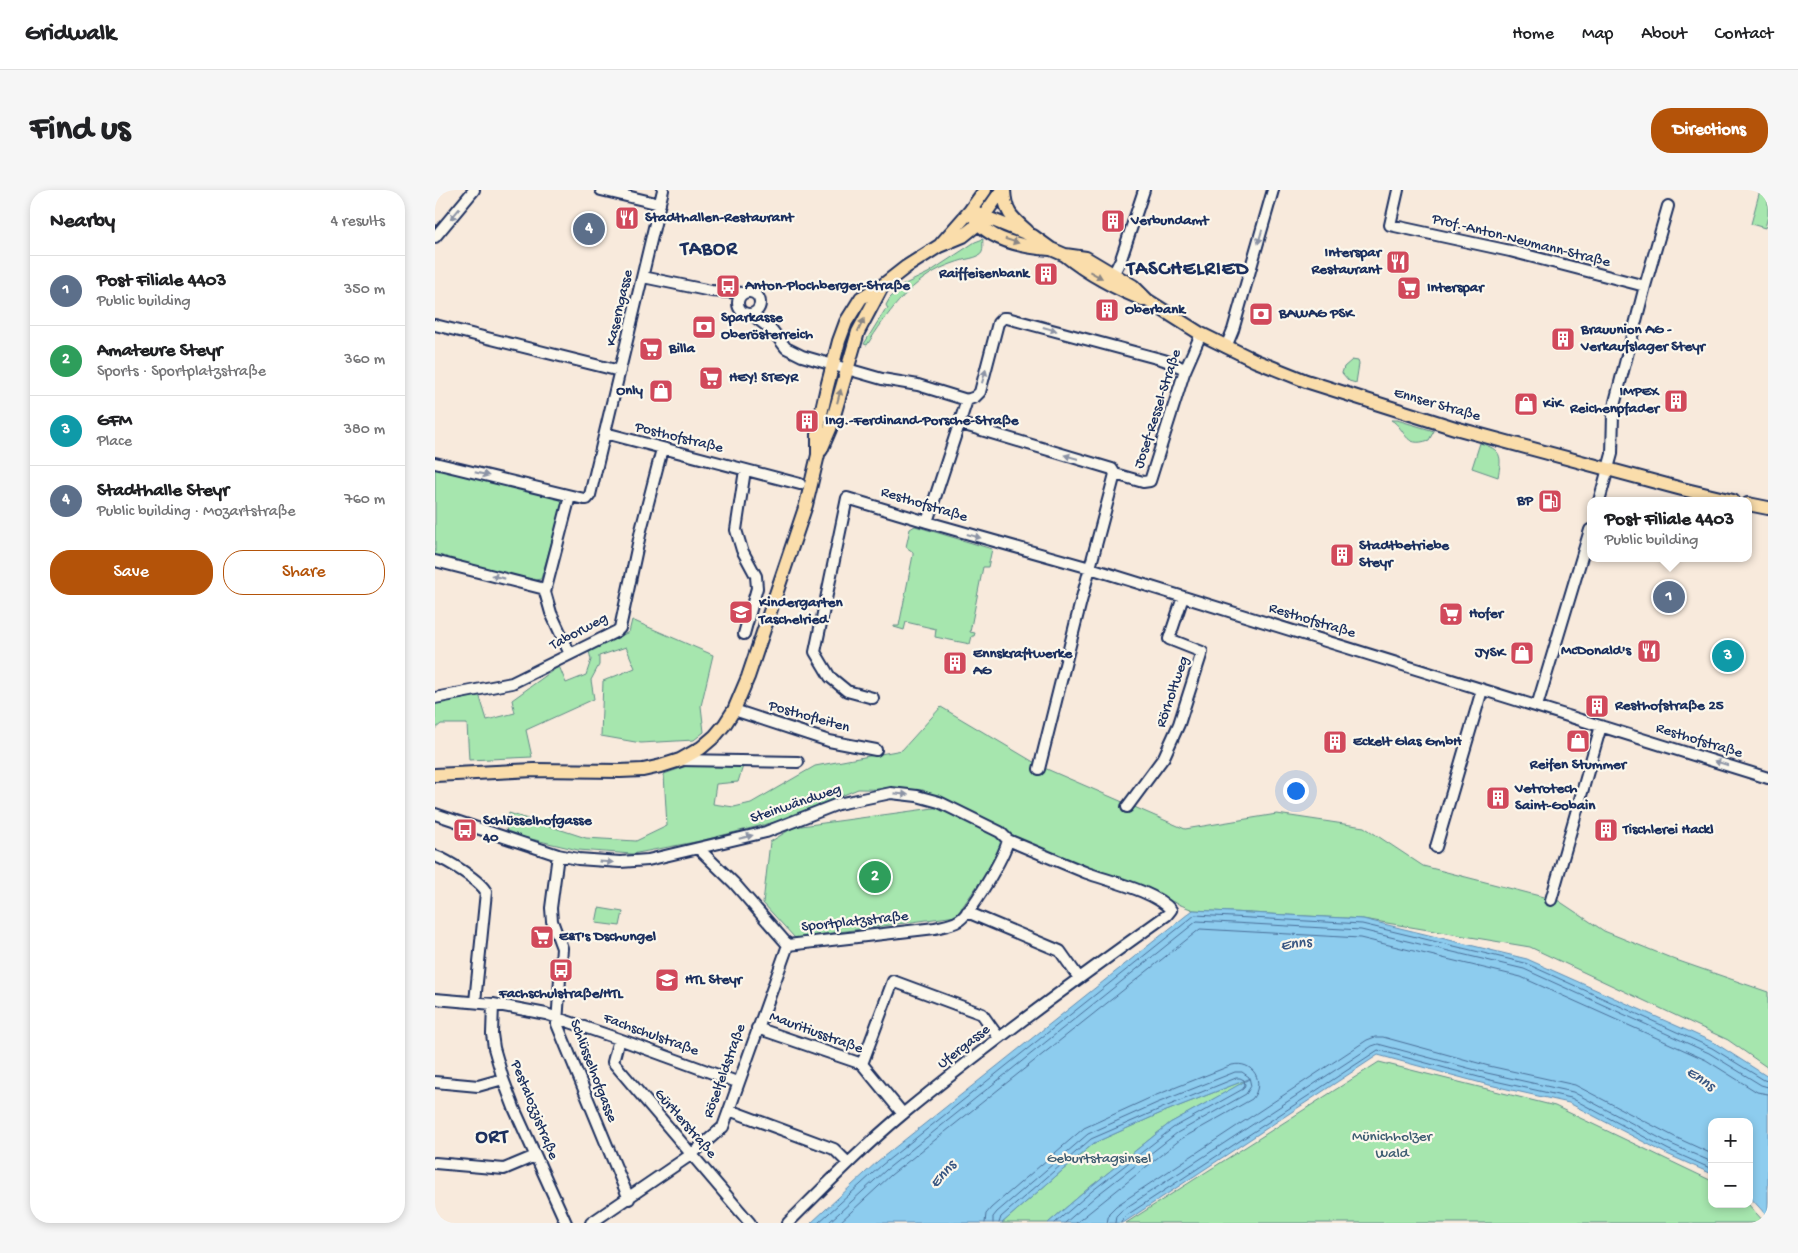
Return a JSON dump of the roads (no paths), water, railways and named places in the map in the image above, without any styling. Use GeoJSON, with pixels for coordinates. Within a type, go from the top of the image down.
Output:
{"type":"FeatureCollection","features":[{"type":"Feature","properties":{"kind":"main road"},"geometry":{"type":"LineString","coordinates":[[939,246],[970,211],[985,190]]}},
{"type":"Feature","properties":{"kind":"main road"},"geometry":{"type":"LineString","coordinates":[[818,455],[818,427],[832,365],[840,336],[861,298],[939,246],[963,236],[981,220],[1003,190]]}},
{"type":"Feature","properties":{"kind":"main road"},"geometry":{"type":"LineString","coordinates":[[1003,190],[1007,211],[1033,236]]}},
{"type":"Feature","properties":{"kind":"main road","name":"Ennser Straße"},"geometry":{"type":"LineString","coordinates":[[970,211],[981,220],[1033,236],[1051,249],[1065,255],[1079,266],[1128,294],[1147,300]]}},
{"type":"Feature","properties":{"kind":"main road","name":"Ennser Straße"},"geometry":{"type":"LineString","coordinates":[[981,220],[987,232],[999,237],[1029,247],[1051,249]]}},
{"type":"Feature","properties":{"kind":"main road","name":"Ennser Straße"},"geometry":{"type":"LineString","coordinates":[[1065,255],[1086,258],[1114,273],[1133,286],[1147,300],[1201,334],[1292,376],[1405,413],[1716,497]]}},
{"type":"Feature","properties":{"kind":"main road"},"geometry":{"type":"LineString","coordinates":[[435,775],[534,770],[643,770],[680,760],[701,748],[715,736],[734,710],[751,670],[805,487],[830,429],[858,332],[883,285]]}},
{"type":"Feature","properties":{"kind":"main road"},"geometry":{"type":"LineString","coordinates":[[1752,505],[1768,508]]}},
{"type":"Feature","properties":{"kind":"street"},"geometry":{"type":"LineString","coordinates":[[435,238],[474,190]]}},
{"type":"Feature","properties":{"kind":"street"},"geometry":{"type":"LineString","coordinates":[[601,190],[660,204]]}},
{"type":"Feature","properties":{"kind":"street","name":"Kaserngasse"},"geometry":{"type":"LineString","coordinates":[[570,496],[583,499],[590,495],[663,190]]}},
{"type":"Feature","properties":{"kind":"street"},"geometry":{"type":"LineString","coordinates":[[1114,273],[1121,259],[1144,190]]}},
{"type":"Feature","properties":{"kind":"street"},"geometry":{"type":"LineString","coordinates":[[1226,346],[1273,190]]}},
{"type":"Feature","properties":{"kind":"street","name":"Prof.-Anton-Neumann-Straße"},"geometry":{"type":"LineString","coordinates":[[1398,190],[1390,225],[1510,251],[1645,286]]}},
{"type":"Feature","properties":{"kind":"street"},"geometry":{"type":"LineString","coordinates":[[1600,497],[1612,454],[1615,402],[1668,206]]}},
{"type":"Feature","properties":{"kind":"street"},"geometry":{"type":"LineString","coordinates":[[643,277],[711,291],[753,293],[760,300],[760,305],[772,330],[786,348],[795,354],[882,379],[918,385],[967,400],[975,397],[979,392],[1000,320],[1007,318],[1164,360],[1185,369]]}},
{"type":"Feature","properties":{"kind":"street"},"geometry":{"type":"LineString","coordinates":[[711,291],[738,304],[742,311],[751,314],[772,330]]}},
{"type":"Feature","properties":{"kind":"street"},"geometry":{"type":"LineString","coordinates":[[738,304],[744,293]]}},
{"type":"Feature","properties":{"kind":"street"},"geometry":{"type":"LineString","coordinates":[[751,314],[760,305]]}},
{"type":"Feature","properties":{"kind":"street"},"geometry":{"type":"LineString","coordinates":[[435,325],[620,372]]}},
{"type":"Feature","properties":{"kind":"street","name":"Josef-Ressel-Straße"},"geometry":{"type":"LineString","coordinates":[[1039,768],[1089,568],[1115,474],[1143,482],[1150,481],[1185,369],[1201,334]]}},
{"type":"Feature","properties":{"kind":"street"},"geometry":{"type":"LineString","coordinates":[[927,522],[967,400]]}},
{"type":"Feature","properties":{"kind":"street"},"geometry":{"type":"LineString","coordinates":[[958,423],[1112,469],[1115,474]]}},
{"type":"Feature","properties":{"kind":"street","name":"Posthofstraße"},"geometry":{"type":"LineString","coordinates":[[605,433],[805,487]]}},
{"type":"Feature","properties":{"kind":"street","name":"Taborweg"},"geometry":{"type":"LineString","coordinates":[[435,698],[512,683],[621,628],[641,530],[662,449]]}},
{"type":"Feature","properties":{"kind":"street"},"geometry":{"type":"LineString","coordinates":[[435,463],[570,496],[545,589],[545,598],[570,654]]}},
{"type":"Feature","properties":{"kind":"street"},"geometry":{"type":"LineString","coordinates":[[744,634],[757,588],[756,576],[742,550],[736,530],[745,470]]}},
{"type":"Feature","properties":{"kind":"street","name":"Resthofstraße"},"geometry":{"type":"LineString","coordinates":[[873,698],[847,691],[830,677],[815,652],[847,498],[1089,568],[1768,778]]}},
{"type":"Feature","properties":{"kind":"street"},"geometry":{"type":"LineString","coordinates":[[1537,706],[1587,540]]}},
{"type":"Feature","properties":{"kind":"street"},"geometry":{"type":"LineString","coordinates":[[435,561],[545,589]]}},
{"type":"Feature","properties":{"kind":"street","name":"Rörholtweg"},"geometry":{"type":"LineString","coordinates":[[1127,807],[1164,757],[1179,724],[1202,652],[1169,640],[1183,597]]}},
{"type":"Feature","properties":{"kind":"street"},"geometry":{"type":"LineString","coordinates":[[1436,847],[1482,690]]}},
{"type":"Feature","properties":{"kind":"street","name":"Posthofleiten"},"geometry":{"type":"LineString","coordinates":[[734,710],[829,741],[876,750]]}},
{"type":"Feature","properties":{"kind":"street"},"geometry":{"type":"LineString","coordinates":[[1551,900],[1601,726]]}},
{"type":"Feature","properties":{"kind":"street"},"geometry":{"type":"LineString","coordinates":[[680,760],[799,762]]}},
{"type":"Feature","properties":{"kind":"street","name":"Steinwändweg"},"geometry":{"type":"LineString","coordinates":[[558,855],[578,860],[632,862],[699,849],[766,832],[838,804],[891,793],[917,796],[939,802],[1000,832],[1008,840],[1089,873],[1135,889],[1163,903],[1171,910]]}},
{"type":"Feature","properties":{"kind":"street"},"geometry":{"type":"LineString","coordinates":[[435,814],[558,855]]}},
{"type":"Feature","properties":{"kind":"street","name":"Sportplatzstraße"},"geometry":{"type":"LineString","coordinates":[[699,849],[734,884],[788,945],[935,928],[958,921],[967,912],[1003,855],[1008,840]]}},
{"type":"Feature","properties":{"kind":"street","name":"Schlüsselhofgasse"},"geometry":{"type":"LineString","coordinates":[[558,855],[551,908],[552,921],[562,948],[557,1017],[558,1030],[629,1198]]}},
{"type":"Feature","properties":{"kind":"street"},"geometry":{"type":"LineString","coordinates":[[435,856],[483,886],[486,892],[475,1002]]}},
{"type":"Feature","properties":{"kind":"street","name":"Ufergasse"},"geometry":{"type":"LineString","coordinates":[[788,1223],[848,1163],[903,1114],[999,1038],[1167,915],[1171,910]]}},
{"type":"Feature","properties":{"kind":"street"},"geometry":{"type":"LineString","coordinates":[[967,912],[1060,952],[1079,978]]}},
{"type":"Feature","properties":{"kind":"street","name":"Röselfeldstraße"},"geometry":{"type":"LineString","coordinates":[[629,1198],[691,1154],[723,1126],[737,1082],[788,945]]}},
{"type":"Feature","properties":{"kind":"street"},"geometry":{"type":"LineString","coordinates":[[862,1064],[893,981],[981,1014],[999,1038]]}},
{"type":"Feature","properties":{"kind":"street","name":"Fachschulstraße"},"geometry":{"type":"LineString","coordinates":[[435,999],[493,1004],[557,1017],[737,1082]]}},
{"type":"Feature","properties":{"kind":"street","name":"Pestalozzistraße"},"geometry":{"type":"LineString","coordinates":[[493,1004],[492,1034],[503,1079],[565,1223]]}},
{"type":"Feature","properties":{"kind":"street","name":"Mauritiusstraße"},"geometry":{"type":"LineString","coordinates":[[757,1028],[862,1064],[903,1114]]}},
{"type":"Feature","properties":{"kind":"street","name":"Gürtlerstraße"},"geometry":{"type":"LineString","coordinates":[[619,1039],[613,1062],[750,1223]]}},
{"type":"Feature","properties":{"kind":"street"},"geometry":{"type":"LineString","coordinates":[[435,1082],[477,1086],[503,1079]]}},
{"type":"Feature","properties":{"kind":"street"},"geometry":{"type":"LineString","coordinates":[[729,1110],[833,1149],[848,1163]]}},
{"type":"Feature","properties":{"kind":"street"},"geometry":{"type":"LineString","coordinates":[[435,1163],[504,1169],[535,1156]]}},
{"type":"Feature","properties":{"kind":"street"},"geometry":{"type":"LineString","coordinates":[[591,1223],[629,1198]]}},
{"type":"Feature","properties":{"kind":"water","name":"Enns"},"geometry":{"type":"Polygon","coordinates":[[[1193,910],[1363,919],[1527,959],[1715,1043],[1768,1077],[1768,1217],[1753,1200],[1753,1118],[1708,1118],[1708,1172],[1667,1154],[1569,1103],[1485,1084],[1378,1055],[1123,1223],[1048,1223],[1170,1123],[1251,1078],[1161,1113],[1094,1143],[1002,1223],[811,1223],[878,1161],[1193,910]]]}},
{"type":"Feature","properties":{"kind":"place","name":"Stadthallen-Restaurant"},"geometry":{"type":"Point","coordinates":[627,218]}},
{"type":"Feature","properties":{"kind":"place","name":"Verbundamt"},"geometry":{"type":"Point","coordinates":[1113,221]}},
{"type":"Feature","properties":{"kind":"place","name":"Stadthalle Steyr"},"geometry":{"type":"Point","coordinates":[589,229]}},
{"type":"Feature","properties":{"kind":"place","name":"Interspar Restaurant"},"geometry":{"type":"Point","coordinates":[1398,262]}},
{"type":"Feature","properties":{"kind":"place","name":"Raiffeisenbank"},"geometry":{"type":"Point","coordinates":[1046,274]}},
{"type":"Feature","properties":{"kind":"place","name":"Anton-Plochberger-Straße"},"geometry":{"type":"Point","coordinates":[728,286]}},
{"type":"Feature","properties":{"kind":"place","name":"Interspar"},"geometry":{"type":"Point","coordinates":[1409,288]}},
{"type":"Feature","properties":{"kind":"place","name":"Oberbank"},"geometry":{"type":"Point","coordinates":[1107,310]}},
{"type":"Feature","properties":{"kind":"place","name":"BAWAG PSK"},"geometry":{"type":"Point","coordinates":[1261,314]}},
{"type":"Feature","properties":{"kind":"place","name":"Sparkasse Oberösterreich"},"geometry":{"type":"Point","coordinates":[704,327]}},
{"type":"Feature","properties":{"kind":"place","name":"Brauunion AG - Verkaufslager Steyr"},"geometry":{"type":"Point","coordinates":[1563,339]}},
{"type":"Feature","properties":{"kind":"place","name":"Billa"},"geometry":{"type":"Point","coordinates":[651,349]}},
{"type":"Feature","properties":{"kind":"place","name":"HEY! STEYR"},"geometry":{"type":"Point","coordinates":[711,378]}},
{"type":"Feature","properties":{"kind":"place","name":"Only"},"geometry":{"type":"Point","coordinates":[661,391]}},
{"type":"Feature","properties":{"kind":"place","name":"IMPEX Reichenpfader"},"geometry":{"type":"Point","coordinates":[1676,401]}},
{"type":"Feature","properties":{"kind":"place","name":"KiK"},"geometry":{"type":"Point","coordinates":[1526,404]}},
{"type":"Feature","properties":{"kind":"place","name":"Ing.-Ferdinand-Porsche-Straße"},"geometry":{"type":"Point","coordinates":[807,421]}},
{"type":"Feature","properties":{"kind":"place","name":"BP"},"geometry":{"type":"Point","coordinates":[1550,501]}},
{"type":"Feature","properties":{"kind":"place","name":"Stadtbetriebe Steyr"},"geometry":{"type":"Point","coordinates":[1342,555]}},
{"type":"Feature","properties":{"kind":"place","name":"Post Filiale 4403"},"geometry":{"type":"Point","coordinates":[1669,597]}},
{"type":"Feature","properties":{"kind":"place","name":"Kindergarten Taschelried"},"geometry":{"type":"Point","coordinates":[741,612]}},
{"type":"Feature","properties":{"kind":"place","name":"Hofer"},"geometry":{"type":"Point","coordinates":[1451,614]}},
{"type":"Feature","properties":{"kind":"place","name":"McDonald's"},"geometry":{"type":"Point","coordinates":[1649,651]}},
{"type":"Feature","properties":{"kind":"place","name":"JYSK"},"geometry":{"type":"Point","coordinates":[1522,653]}},
{"type":"Feature","properties":{"kind":"place","name":"GFM"},"geometry":{"type":"Point","coordinates":[1728,656]}},
{"type":"Feature","properties":{"kind":"place","name":"Ennskraftwerke AG"},"geometry":{"type":"Point","coordinates":[955,663]}},
{"type":"Feature","properties":{"kind":"place","name":"Resthofstraße 25"},"geometry":{"type":"Point","coordinates":[1597,706]}},
{"type":"Feature","properties":{"kind":"place","name":"Reifen Stummer"},"geometry":{"type":"Point","coordinates":[1578,741]}},
{"type":"Feature","properties":{"kind":"place","name":"Eckelt Glas GmbH"},"geometry":{"type":"Point","coordinates":[1335,742]}},
{"type":"Feature","properties":{"kind":"place","name":"Vetrotech Saint-Gobain"},"geometry":{"type":"Point","coordinates":[1498,798]}},
{"type":"Feature","properties":{"kind":"place","name":"Schlüsselhofgasse 40"},"geometry":{"type":"Point","coordinates":[465,830]}},
{"type":"Feature","properties":{"kind":"place","name":"Tischlerei Hackl"},"geometry":{"type":"Point","coordinates":[1606,830]}},
{"type":"Feature","properties":{"kind":"place","name":"Amateure Steyr"},"geometry":{"type":"Point","coordinates":[875,877]}},
{"type":"Feature","properties":{"kind":"place","name":"E&T's Dschungel"},"geometry":{"type":"Point","coordinates":[542,937]}},
{"type":"Feature","properties":{"kind":"place","name":"Fachschulstraße/HTL"},"geometry":{"type":"Point","coordinates":[561,970]}},
{"type":"Feature","properties":{"kind":"place","name":"HTL Steyr"},"geometry":{"type":"Point","coordinates":[667,980]}},
{"type":"Feature","properties":{"kind":"district","name":"TABOR"},"geometry":{"type":"Point","coordinates":[709,250]}},
{"type":"Feature","properties":{"kind":"district","name":"TASCHELRIED"},"geometry":{"type":"Point","coordinates":[1188,270]}},
{"type":"Feature","properties":{"kind":"district","name":"ORT"},"geometry":{"type":"Point","coordinates":[492,1138]}},
{"type":"Feature","properties":{"kind":"park label","name":"Münichholzer Wald"},"geometry":{"type":"Point","coordinates":[1392,1146]}},
{"type":"Feature","properties":{"kind":"park label","name":"Geburtstagsinsel"},"geometry":{"type":"Point","coordinates":[1099,1159]}}]}
